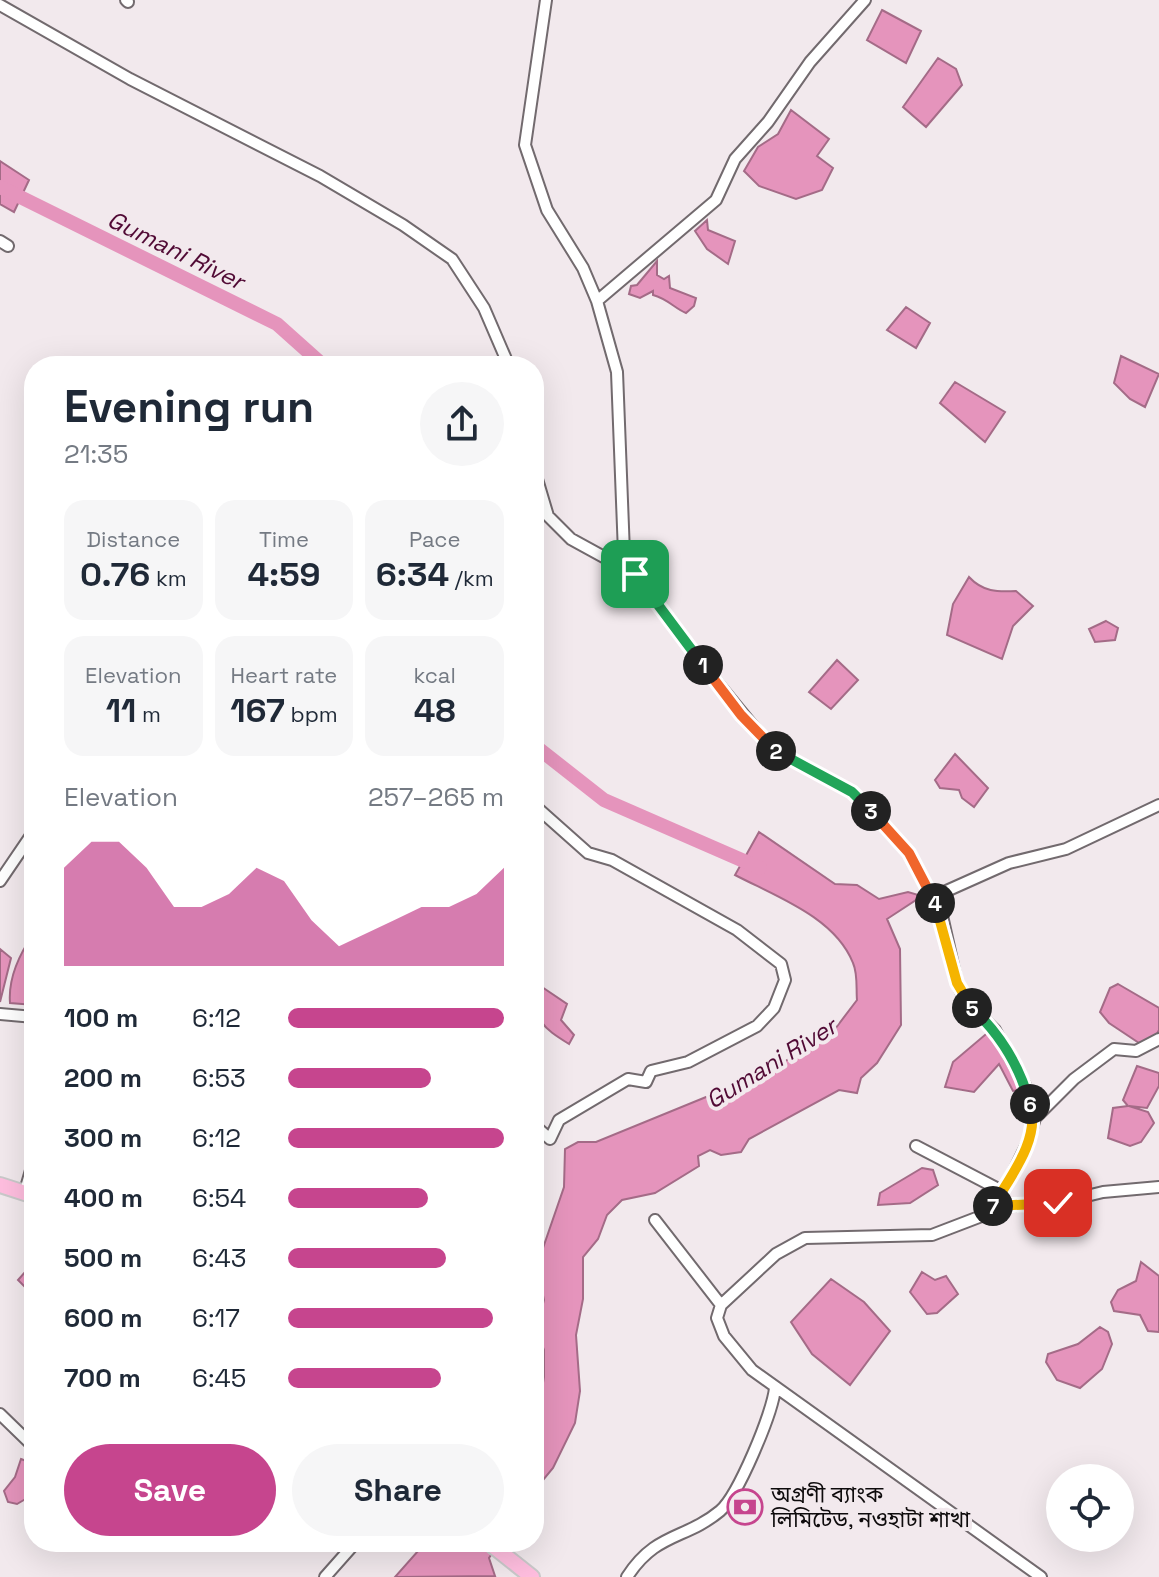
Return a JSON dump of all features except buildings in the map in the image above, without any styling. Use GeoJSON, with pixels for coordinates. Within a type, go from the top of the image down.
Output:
{"type":"FeatureCollection","features":[{"type":"Feature","properties":{"kind":"main road"},"geometry":{"type":"LineString","coordinates":[[0,1185],[24,1192]]}},
{"type":"Feature","properties":{"kind":"main road"},"geometry":{"type":"LineString","coordinates":[[501,1552],[532,1577]]}},
{"type":"Feature","properties":{"kind":"street"},"geometry":{"type":"LineString","coordinates":[[546,0],[525,145],[547,210],[583,268],[597,301],[617,372],[624,553],[635,574],[741,715],[771,748],[852,792],[909,853],[943,920],[961,993],[966,1002],[995,1030],[1025,1085],[1035,1118]]}},
{"type":"Feature","properties":{"kind":"street"},"geometry":{"type":"LineString","coordinates":[[597,301],[722,194],[735,159],[768,122],[810,62],[865,0]]}},
{"type":"Feature","properties":{"kind":"street"},"geometry":{"type":"LineString","coordinates":[[0,5],[130,79],[320,176],[403,225],[452,259],[484,308],[505,356]]}},
{"type":"Feature","properties":{"kind":"street"},"geometry":{"type":"LineString","coordinates":[[544,503],[548,516],[571,539],[635,574]]}},
{"type":"Feature","properties":{"kind":"street"},"geometry":{"type":"LineString","coordinates":[[933,897],[1009,863],[1066,849],[1159,805]]}},
{"type":"Feature","properties":{"kind":"street"},"geometry":{"type":"LineString","coordinates":[[544,814],[588,853],[612,860],[737,930],[781,964],[785,980],[774,1008],[757,1026],[688,1062],[651,1071],[646,1082],[628,1079],[559,1120],[550,1139],[544,1134]]}},
{"type":"Feature","properties":{"kind":"street"},"geometry":{"type":"LineString","coordinates":[[0,881],[24,846]]}},
{"type":"Feature","properties":{"kind":"street"},"geometry":{"type":"LineString","coordinates":[[0,1014],[24,1016]]}},
{"type":"Feature","properties":{"kind":"street"},"geometry":{"type":"LineString","coordinates":[[1041,1577],[752,1370],[724,1336],[717,1318],[721,1305],[776,1254],[805,1238],[932,1235],[979,1217],[992,1207],[1002,1191],[1028,1142],[1035,1118],[1074,1079],[1114,1049],[1136,1051],[1159,1039]]}},
{"type":"Feature","properties":{"kind":"street"},"geometry":{"type":"LineString","coordinates":[[916,1146],[1002,1191]]}},
{"type":"Feature","properties":{"kind":"street"},"geometry":{"type":"LineString","coordinates":[[992,1207],[1058,1203],[1103,1192],[1159,1187]]}},
{"type":"Feature","properties":{"kind":"street"},"geometry":{"type":"LineString","coordinates":[[655,1220],[721,1305]]}},
{"type":"Feature","properties":{"kind":"street"},"geometry":{"type":"LineString","coordinates":[[627,1577],[638,1560],[657,1542],[706,1521],[724,1509],[763,1431],[773,1407],[775,1388]]}},
{"type":"Feature","properties":{"kind":"street"},"geometry":{"type":"LineString","coordinates":[[0,1414],[24,1434]]}},
{"type":"Feature","properties":{"kind":"street"},"geometry":{"type":"LineString","coordinates":[[325,1577],[347,1552]]}},
{"type":"Feature","properties":{"kind":"shaded area"},"geometry":{"type":"Polygon","coordinates":[[[882,10],[921,31],[906,63],[867,40],[882,10]]]}},
{"type":"Feature","properties":{"kind":"shaded area"},"geometry":{"type":"Polygon","coordinates":[[[938,58],[956,69],[962,85],[926,127],[903,107],[938,58]]]}},
{"type":"Feature","properties":{"kind":"shaded area"},"geometry":{"type":"Polygon","coordinates":[[[791,110],[829,139],[817,156],[833,168],[822,190],[796,199],[759,186],[744,171],[758,147],[778,134],[791,110]]]}},
{"type":"Feature","properties":{"kind":"shaded area"},"geometry":{"type":"Polygon","coordinates":[[[0,161],[29,180],[14,212],[0,204],[0,161]]]}},
{"type":"Feature","properties":{"kind":"shaded area"},"geometry":{"type":"Polygon","coordinates":[[[707,220],[708,230],[735,241],[728,264],[707,249],[695,231],[707,220]]]}},
{"type":"Feature","properties":{"kind":"shaded area"},"geometry":{"type":"Polygon","coordinates":[[[657,261],[657,275],[664,279],[669,276],[670,288],[696,298],[694,306],[686,313],[653,295],[653,291],[640,298],[629,294],[631,286],[637,285],[657,261]]]}},
{"type":"Feature","properties":{"kind":"shaded area"},"geometry":{"type":"Polygon","coordinates":[[[906,307],[930,323],[916,348],[887,330],[906,307]]]}},
{"type":"Feature","properties":{"kind":"shaded area"},"geometry":{"type":"Polygon","coordinates":[[[1121,356],[1159,374],[1145,407],[1130,399],[1114,383],[1121,356]]]}},
{"type":"Feature","properties":{"kind":"shaded area"},"geometry":{"type":"Polygon","coordinates":[[[955,382],[1005,412],[985,442],[940,403],[955,382]]]}},
{"type":"Feature","properties":{"kind":"shaded area"},"geometry":{"type":"Polygon","coordinates":[[[969,577],[991,590],[1016,591],[1033,606],[1013,626],[1002,659],[947,635],[953,604],[969,577]]]}},
{"type":"Feature","properties":{"kind":"shaded area"},"geometry":{"type":"Polygon","coordinates":[[[1106,621],[1118,628],[1115,640],[1095,642],[1089,629],[1106,621]]]}},
{"type":"Feature","properties":{"kind":"shaded area"},"geometry":{"type":"Polygon","coordinates":[[[837,660],[858,680],[831,709],[809,692],[837,660]]]}},
{"type":"Feature","properties":{"kind":"shaded area"},"geometry":{"type":"Polygon","coordinates":[[[955,754],[988,788],[974,807],[962,798],[959,790],[940,788],[935,780],[955,754]]]}},
{"type":"Feature","properties":{"kind":"shaded area"},"geometry":{"type":"Polygon","coordinates":[[[759,832],[835,884],[857,885],[879,899],[908,892],[922,896],[887,919],[900,949],[901,1025],[877,1063],[861,1078],[857,1093],[839,1090],[749,1139],[741,1152],[721,1155],[710,1150],[698,1156],[699,1166],[655,1193],[622,1200],[607,1215],[598,1239],[583,1257],[583,1299],[576,1335],[580,1391],[575,1423],[553,1468],[544,1479],[544,1245],[564,1187],[565,1149],[578,1142],[596,1142],[755,1077],[795,1056],[835,1029],[857,1000],[855,967],[833,933],[802,910],[735,875],[759,832]]]}},
{"type":"Feature","properties":{"kind":"shaded area"},"geometry":{"type":"Polygon","coordinates":[[[0,949],[11,958],[0,1002],[0,949]]]}},
{"type":"Feature","properties":{"kind":"shaded area"},"geometry":{"type":"Polygon","coordinates":[[[24,949],[24,1004],[10,1003],[16,966],[24,949]]]}},
{"type":"Feature","properties":{"kind":"shaded area"},"geometry":{"type":"Polygon","coordinates":[[[1118,984],[1159,1008],[1159,1030],[1152,1043],[1142,1045],[1109,1023],[1100,1012],[1110,988],[1118,984]]]}},
{"type":"Feature","properties":{"kind":"shaded area"},"geometry":{"type":"Polygon","coordinates":[[[544,988],[567,1004],[561,1020],[574,1035],[569,1044],[546,1027],[544,988]]]}},
{"type":"Feature","properties":{"kind":"shaded area"},"geometry":{"type":"Polygon","coordinates":[[[992,1029],[1020,1090],[1013,1091],[999,1064],[974,1092],[945,1087],[953,1062],[992,1029]]]}},
{"type":"Feature","properties":{"kind":"shaded area"},"geometry":{"type":"Polygon","coordinates":[[[1137,1066],[1159,1073],[1159,1086],[1147,1108],[1129,1106],[1148,1112],[1154,1123],[1141,1142],[1130,1146],[1108,1138],[1113,1108],[1128,1106],[1123,1100],[1137,1066]]]}},
{"type":"Feature","properties":{"kind":"shaded area"},"geometry":{"type":"Polygon","coordinates":[[[922,1168],[933,1170],[938,1185],[910,1203],[878,1205],[880,1193],[922,1168]]]}},
{"type":"Feature","properties":{"kind":"shaded area"},"geometry":{"type":"Polygon","coordinates":[[[1141,1262],[1159,1276],[1159,1332],[1148,1331],[1140,1315],[1114,1311],[1111,1302],[1118,1290],[1136,1281],[1141,1262]]]}},
{"type":"Feature","properties":{"kind":"shaded area"},"geometry":{"type":"Polygon","coordinates":[[[922,1272],[935,1280],[946,1276],[958,1294],[937,1313],[927,1314],[910,1292],[922,1272]]]}},
{"type":"Feature","properties":{"kind":"shaded area"},"geometry":{"type":"Polygon","coordinates":[[[831,1279],[864,1302],[890,1331],[850,1385],[812,1354],[791,1322],[831,1279]]]}},
{"type":"Feature","properties":{"kind":"shaded area"},"geometry":{"type":"Polygon","coordinates":[[[1100,1327],[1108,1332],[1112,1344],[1102,1369],[1080,1388],[1057,1380],[1046,1362],[1048,1354],[1078,1344],[1100,1327]]]}},
{"type":"Feature","properties":{"kind":"shaded area"},"geometry":{"type":"Polygon","coordinates":[[[21,1459],[24,1460],[24,1500],[17,1504],[8,1502],[4,1491],[15,1477],[21,1459]]]}},
{"type":"Feature","properties":{"kind":"shaded area"},"geometry":{"type":"Polygon","coordinates":[[[417,1552],[493,1552],[489,1558],[495,1576],[395,1577],[417,1552]]]}},
{"type":"Feature","properties":{"kind":"waterway","name":"Gumani River"},"geometry":{"type":"LineString","coordinates":[[0,187],[277,324],[313,356]]}},
{"type":"Feature","properties":{"kind":"waterway","name":"Gumani River"},"geometry":{"type":"LineString","coordinates":[[544,753],[604,800],[760,868]]}},
{"type":"Feature","properties":{"kind":"place","name":"অগ্রণী ব্যাংক লিমিটেড, নওহাটা শাখা"},"geometry":{"type":"Point","coordinates":[745,1507]}},
{"type":"Feature","properties":{"kind":"route"},"geometry":{"type":"LineString","coordinates":[[635,574],[741,715],[771,748],[852,792],[909,853],[943,920],[957,983],[966,1002],[995,1030],[1025,1085],[1035,1118],[1028,1142],[992,1207],[1058,1203]]}}]}
